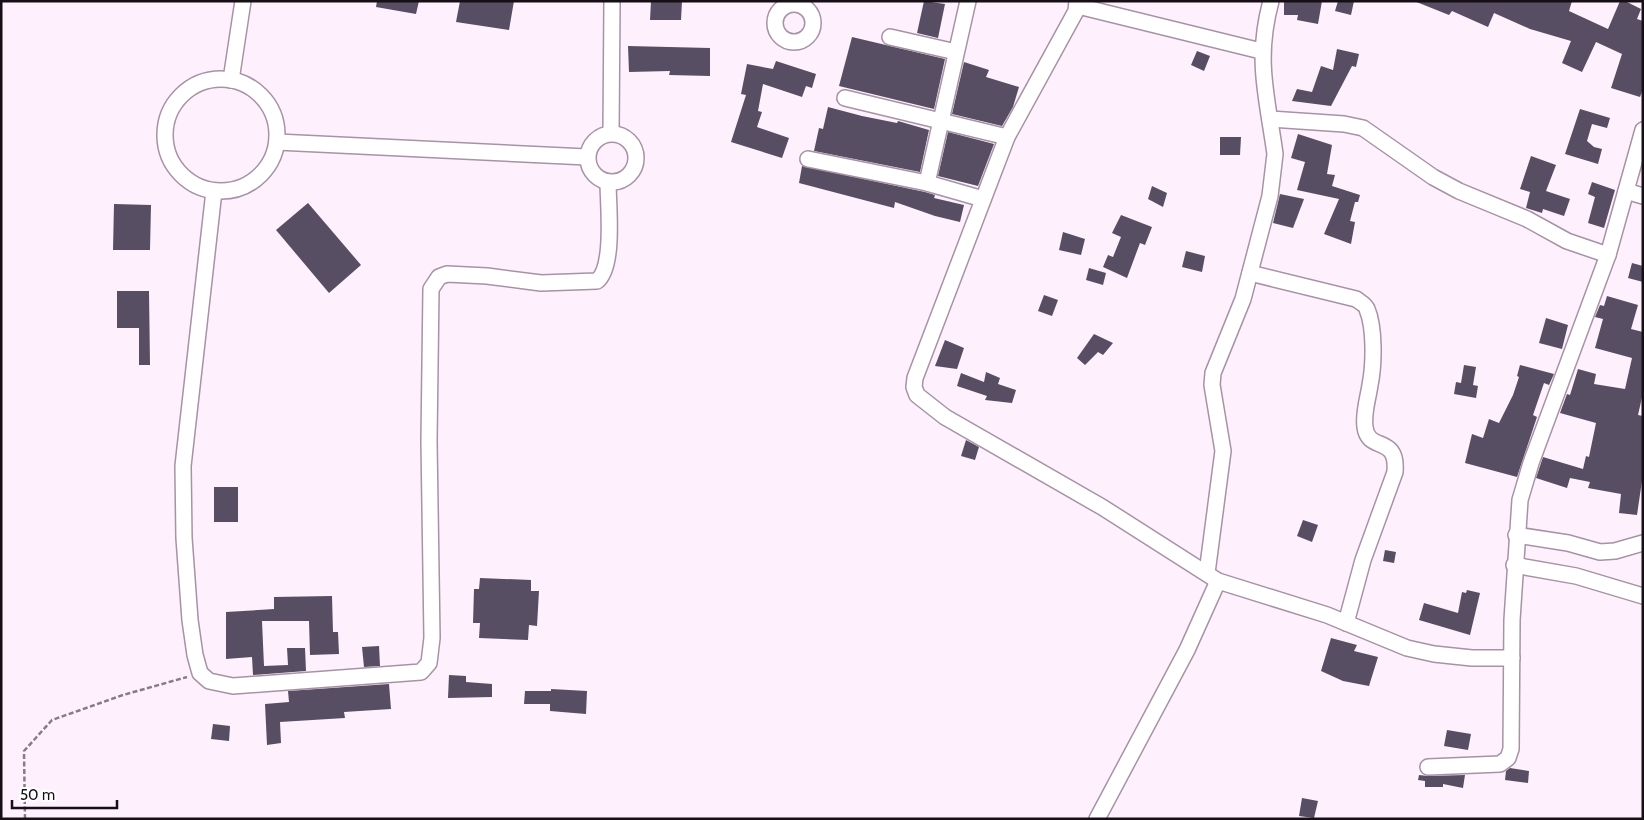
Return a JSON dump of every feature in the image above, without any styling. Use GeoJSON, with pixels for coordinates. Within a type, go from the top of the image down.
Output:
{"type":"FeatureCollection","features":[{"type":"Feature","properties":{"kind":"street"},"geometry":{"type":"LineString","coordinates":[[231,80],[243,1]]}},
{"type":"Feature","properties":{"kind":"street"},"geometry":{"type":"LineString","coordinates":[[611,133],[612,1]]}},
{"type":"Feature","properties":{"kind":"street"},"geometry":{"type":"LineString","coordinates":[[926,183],[942,121],[968,1]]}},
{"type":"Feature","properties":{"kind":"street"},"geometry":{"type":"LineString","coordinates":[[1097,819],[1186,650],[1213,577],[1223,451],[1212,385],[1213,373],[1238,313],[1270,196],[1275,168],[1275,154],[1261,51],[1270,1]]}},
{"type":"Feature","properties":{"kind":"street"},"geometry":{"type":"LineString","coordinates":[[1261,51],[1078,4],[1007,137],[915,378],[914,387],[917,395],[945,417],[1102,507],[1213,577],[1327,615],[1407,648],[1434,654],[1472,658],[1512,658]]}},
{"type":"Feature","properties":{"kind":"street"},"geometry":{"type":"LineString","coordinates":[[890,37],[956,52]]}},
{"type":"Feature","properties":{"kind":"street"},"geometry":{"type":"LineString","coordinates":[[231,80],[249,86],[265,100],[275,120],[277,142],[270,163],[256,180],[236,190],[214,191],[194,185],[177,170],[167,151],[165,128],[172,108],[186,91],[206,81],[231,80]]}},
{"type":"Feature","properties":{"kind":"street"},"geometry":{"type":"LineString","coordinates":[[845,98],[1007,137]]}},
{"type":"Feature","properties":{"kind":"street"},"geometry":{"type":"LineString","coordinates":[[1270,119],[1344,124],[1362,128],[1434,177],[1459,191],[1526,219],[1567,241],[1608,255]]}},
{"type":"Feature","properties":{"kind":"street"},"geometry":{"type":"LineString","coordinates":[[1428,767],[1500,764],[1508,758],[1512,749],[1514,565],[1520,500],[1530,462],[1608,255],[1643,130]]}},
{"type":"Feature","properties":{"kind":"street"},"geometry":{"type":"LineString","coordinates":[[611,133],[624,136],[629,140],[636,159],[635,166],[627,176],[615,182],[608,182],[593,173],[587,157],[589,148],[594,140],[602,135],[611,133]]}},
{"type":"Feature","properties":{"kind":"street"},"geometry":{"type":"LineString","coordinates":[[277,142],[587,157]]}},
{"type":"Feature","properties":{"kind":"street"},"geometry":{"type":"LineString","coordinates":[[808,159],[926,183],[983,199]]}},
{"type":"Feature","properties":{"kind":"street"},"geometry":{"type":"LineString","coordinates":[[214,191],[183,466],[184,538],[190,620],[195,655],[200,673],[209,681],[232,686],[421,672],[426,668],[431,655],[432,608],[429,441],[431,289],[439,277],[447,274],[487,276],[540,283],[597,281],[601,277],[607,256],[608,182]]}},
{"type":"Feature","properties":{"kind":"street"},"geometry":{"type":"LineString","coordinates":[[1626,191],[1643,196]]}},
{"type":"Feature","properties":{"kind":"street"},"geometry":{"type":"LineString","coordinates":[[1250,272],[1356,299],[1367,307],[1373,362],[1365,426],[1367,434],[1372,440],[1388,447],[1394,452],[1396,461],[1395,472],[1363,560],[1346,623]]}},
{"type":"Feature","properties":{"kind":"street"},"geometry":{"type":"LineString","coordinates":[[1516,535],[1568,543],[1600,552],[1616,551],[1643,543]]}},
{"type":"Feature","properties":{"kind":"street"},"geometry":{"type":"LineString","coordinates":[[1514,565],[1576,576],[1643,596]]}},
{"type":"Feature","properties":{"kind":"path"},"geometry":{"type":"LineString","coordinates":[[25,819],[24,751],[52,720],[123,695],[200,673]]}},
{"type":"Feature","properties":{"kind":"building"},"geometry":{"type":"Polygon","coordinates":[[[377,1],[419,1],[416,14],[376,7],[377,1]]]}},
{"type":"Feature","properties":{"kind":"building"},"geometry":{"type":"Polygon","coordinates":[[[460,1],[514,1],[509,30],[456,22],[460,1]]]}},
{"type":"Feature","properties":{"kind":"building"},"geometry":{"type":"Polygon","coordinates":[[[651,1],[682,1],[681,20],[650,20],[651,1]]]}},
{"type":"Feature","properties":{"kind":"building"},"geometry":{"type":"Polygon","coordinates":[[[924,1],[945,4],[938,38],[917,33],[924,1]]]}},
{"type":"Feature","properties":{"kind":"building"},"geometry":{"type":"Polygon","coordinates":[[[1284,1],[1322,1],[1318,24],[1297,20],[1298,15],[1284,15],[1284,1]]]}},
{"type":"Feature","properties":{"kind":"building"},"geometry":{"type":"Polygon","coordinates":[[[1338,1],[1354,1],[1351,15],[1335,11],[1338,1]]]}},
{"type":"Feature","properties":{"kind":"building"},"geometry":{"type":"Polygon","coordinates":[[[1414,1],[1572,1],[1569,11],[1608,29],[1620,1],[1625,1],[1641,9],[1637,19],[1643,21],[1643,89],[1640,97],[1611,88],[1622,54],[1596,42],[1582,72],[1562,63],[1571,41],[1530,29],[1494,13],[1488,27],[1452,11],[1449,15],[1414,1]]]}},
{"type":"Feature","properties":{"kind":"building"},"geometry":{"type":"Polygon","coordinates":[[[852,37],[945,59],[934,109],[839,86],[852,37]]]}},
{"type":"Feature","properties":{"kind":"building"},"geometry":{"type":"Polygon","coordinates":[[[628,46],[710,48],[710,76],[669,75],[670,71],[629,72],[628,46]]]}},
{"type":"Feature","properties":{"kind":"building"},"geometry":{"type":"Polygon","coordinates":[[[1337,49],[1359,54],[1356,67],[1352,66],[1331,106],[1292,101],[1297,89],[1312,92],[1321,66],[1333,70],[1337,49]]]}},
{"type":"Feature","properties":{"kind":"building"},"geometry":{"type":"Polygon","coordinates":[[[1197,51],[1210,56],[1204,71],[1191,65],[1197,51]]]}},
{"type":"Feature","properties":{"kind":"building"},"geometry":{"type":"Polygon","coordinates":[[[776,61],[816,74],[812,88],[806,86],[802,97],[763,84],[758,111],[762,112],[757,127],[789,138],[782,158],[731,142],[746,95],[741,94],[747,64],[773,69],[776,61]]]}},
{"type":"Feature","properties":{"kind":"building"},"geometry":{"type":"Polygon","coordinates":[[[964,62],[989,70],[986,77],[1019,87],[1013,107],[1002,126],[952,114],[964,62]]]}},
{"type":"Feature","properties":{"kind":"building"},"geometry":{"type":"Polygon","coordinates":[[[828,107],[897,123],[898,121],[929,130],[920,172],[814,151],[819,128],[823,129],[828,107]]]}},
{"type":"Feature","properties":{"kind":"building"},"geometry":{"type":"Polygon","coordinates":[[[1580,109],[1610,118],[1607,128],[1592,124],[1587,141],[1594,147],[1602,149],[1598,164],[1565,154],[1580,109]]]}},
{"type":"Feature","properties":{"kind":"building"},"geometry":{"type":"Polygon","coordinates":[[[948,132],[994,144],[978,186],[938,176],[948,132]]]}},
{"type":"Feature","properties":{"kind":"building"},"geometry":{"type":"Polygon","coordinates":[[[1298,134],[1332,145],[1327,174],[1335,175],[1332,186],[1360,195],[1358,202],[1355,202],[1350,221],[1355,222],[1351,244],[1324,234],[1339,199],[1297,190],[1305,162],[1291,158],[1298,134]]]}},
{"type":"Feature","properties":{"kind":"building"},"geometry":{"type":"Polygon","coordinates":[[[1220,137],[1241,137],[1240,155],[1220,155],[1220,137]]]}},
{"type":"Feature","properties":{"kind":"building"},"geometry":{"type":"Polygon","coordinates":[[[1531,156],[1556,165],[1546,191],[1570,199],[1564,216],[1543,209],[1542,213],[1526,208],[1530,192],[1520,189],[1531,156]]]}},
{"type":"Feature","properties":{"kind":"building"},"geometry":{"type":"Polygon","coordinates":[[[802,166],[925,192],[935,195],[934,198],[964,205],[960,222],[935,216],[895,202],[894,208],[799,183],[802,166]]]}},
{"type":"Feature","properties":{"kind":"building"},"geometry":{"type":"Polygon","coordinates":[[[1592,182],[1615,190],[1604,228],[1588,223],[1595,197],[1588,194],[1592,182]]]}},
{"type":"Feature","properties":{"kind":"building"},"geometry":{"type":"Polygon","coordinates":[[[1152,186],[1167,193],[1163,207],[1148,199],[1152,186]]]}},
{"type":"Feature","properties":{"kind":"building"},"geometry":{"type":"Polygon","coordinates":[[[1280,194],[1304,199],[1293,228],[1273,223],[1280,194]]]}},
{"type":"Feature","properties":{"kind":"building"},"geometry":{"type":"Polygon","coordinates":[[[308,203],[361,265],[329,293],[276,230],[308,203]]]}},
{"type":"Feature","properties":{"kind":"building"},"geometry":{"type":"Polygon","coordinates":[[[114,204],[151,205],[150,250],[113,250],[114,204]]]}},
{"type":"Feature","properties":{"kind":"building"},"geometry":{"type":"Polygon","coordinates":[[[1121,215],[1152,227],[1145,245],[1140,243],[1127,278],[1103,267],[1108,255],[1113,257],[1121,237],[1112,233],[1121,215]]]}},
{"type":"Feature","properties":{"kind":"building"},"geometry":{"type":"Polygon","coordinates":[[[1063,232],[1085,239],[1081,255],[1059,250],[1063,232]]]}},
{"type":"Feature","properties":{"kind":"building"},"geometry":{"type":"Polygon","coordinates":[[[1186,251],[1205,256],[1202,272],[1182,267],[1186,251]]]}},
{"type":"Feature","properties":{"kind":"building"},"geometry":{"type":"Polygon","coordinates":[[[1632,263],[1643,266],[1643,282],[1628,278],[1632,263]]]}},
{"type":"Feature","properties":{"kind":"building"},"geometry":{"type":"Polygon","coordinates":[[[1089,268],[1106,273],[1103,285],[1086,280],[1089,268]]]}},
{"type":"Feature","properties":{"kind":"building"},"geometry":{"type":"Polygon","coordinates":[[[117,291],[149,291],[150,365],[139,365],[139,328],[117,328],[117,291]]]}},
{"type":"Feature","properties":{"kind":"building"},"geometry":{"type":"Polygon","coordinates":[[[1044,295],[1058,300],[1052,316],[1038,311],[1044,295]]]}},
{"type":"Feature","properties":{"kind":"building"},"geometry":{"type":"Polygon","coordinates":[[[1607,296],[1638,305],[1631,329],[1643,332],[1643,393],[1638,415],[1643,416],[1643,474],[1637,515],[1619,513],[1621,494],[1588,488],[1590,482],[1570,478],[1567,488],[1536,478],[1543,457],[1583,469],[1586,456],[1589,457],[1596,423],[1560,413],[1567,394],[1570,395],[1578,369],[1596,374],[1594,384],[1625,389],[1632,358],[1595,348],[1603,319],[1595,317],[1600,305],[1604,306],[1607,296]]]}},
{"type":"Feature","properties":{"kind":"building"},"geometry":{"type":"Polygon","coordinates":[[[1546,318],[1568,325],[1562,349],[1539,343],[1546,318]]]}},
{"type":"Feature","properties":{"kind":"building"},"geometry":{"type":"Polygon","coordinates":[[[1094,334],[1113,343],[1103,355],[1098,352],[1085,365],[1077,358],[1094,334]]]}},
{"type":"Feature","properties":{"kind":"building"},"geometry":{"type":"Polygon","coordinates":[[[945,340],[964,348],[957,369],[935,366],[945,340]]]}},
{"type":"Feature","properties":{"kind":"building"},"geometry":{"type":"Polygon","coordinates":[[[1464,365],[1476,367],[1473,385],[1478,386],[1476,398],[1454,394],[1456,382],[1461,383],[1464,365]]]}},
{"type":"Feature","properties":{"kind":"building"},"geometry":{"type":"Polygon","coordinates":[[[1520,365],[1554,374],[1549,385],[1544,383],[1533,415],[1537,417],[1517,477],[1465,463],[1472,434],[1483,438],[1489,419],[1499,423],[1513,395],[1519,377],[1517,376],[1520,365]]]}},
{"type":"Feature","properties":{"kind":"building"},"geometry":{"type":"Polygon","coordinates":[[[986,372],[1000,378],[998,384],[1016,390],[1012,403],[985,400],[987,396],[957,386],[961,373],[984,382],[986,372]]]}},
{"type":"Feature","properties":{"kind":"building"},"geometry":{"type":"Polygon","coordinates":[[[966,440],[979,447],[975,460],[961,456],[966,440]]]}},
{"type":"Feature","properties":{"kind":"building"},"geometry":{"type":"Polygon","coordinates":[[[214,487],[238,487],[238,522],[214,522],[214,487]]]}},
{"type":"Feature","properties":{"kind":"building"},"geometry":{"type":"Polygon","coordinates":[[[1303,520],[1318,525],[1312,542],[1297,536],[1303,520]]]}},
{"type":"Feature","properties":{"kind":"building"},"geometry":{"type":"Polygon","coordinates":[[[1385,550],[1396,552],[1394,563],[1383,561],[1385,550]]]}},
{"type":"Feature","properties":{"kind":"building"},"geometry":{"type":"Polygon","coordinates":[[[480,578],[531,580],[531,591],[539,591],[537,626],[529,625],[528,640],[479,638],[480,623],[473,623],[474,589],[479,589],[480,578]]]}},
{"type":"Feature","properties":{"kind":"building"},"geometry":{"type":"Polygon","coordinates":[[[1467,590],[1480,593],[1470,635],[1419,620],[1424,603],[1458,613],[1462,592],[1466,593],[1467,590]]]}},
{"type":"Feature","properties":{"kind":"building"},"geometry":{"type":"Polygon","coordinates":[[[332,596],[333,632],[338,632],[339,654],[310,655],[309,621],[262,621],[264,666],[288,665],[287,648],[305,648],[306,671],[253,675],[252,657],[226,659],[226,612],[274,609],[274,597],[332,596]]]}},
{"type":"Feature","properties":{"kind":"building"},"geometry":{"type":"Polygon","coordinates":[[[1331,638],[1357,645],[1354,651],[1378,657],[1369,686],[1343,681],[1321,671],[1331,638]]]}},
{"type":"Feature","properties":{"kind":"building"},"geometry":{"type":"Polygon","coordinates":[[[379,646],[380,666],[364,667],[362,647],[379,646]]]}},
{"type":"Feature","properties":{"kind":"building"},"geometry":{"type":"Polygon","coordinates":[[[449,675],[466,676],[466,682],[492,684],[492,697],[448,698],[449,675]]]}},
{"type":"Feature","properties":{"kind":"building"},"geometry":{"type":"Polygon","coordinates":[[[389,684],[391,709],[344,712],[345,718],[280,722],[281,743],[267,745],[265,704],[289,702],[288,691],[389,684]]]}},
{"type":"Feature","properties":{"kind":"building"},"geometry":{"type":"Polygon","coordinates":[[[551,689],[587,691],[586,714],[550,711],[550,704],[524,704],[525,691],[551,691],[551,689]]]}},
{"type":"Feature","properties":{"kind":"building"},"geometry":{"type":"Polygon","coordinates":[[[213,724],[230,726],[229,741],[211,739],[213,724]]]}},
{"type":"Feature","properties":{"kind":"building"},"geometry":{"type":"Polygon","coordinates":[[[1447,730],[1471,734],[1468,750],[1444,746],[1447,730]]]}},
{"type":"Feature","properties":{"kind":"building"},"geometry":{"type":"Polygon","coordinates":[[[1510,768],[1529,771],[1528,783],[1505,780],[1506,771],[1510,768]]]}},
{"type":"Feature","properties":{"kind":"building"},"geometry":{"type":"Polygon","coordinates":[[[1419,775],[1465,775],[1463,788],[1443,784],[1443,787],[1425,787],[1425,781],[1418,780],[1419,775]]]}},
{"type":"Feature","properties":{"kind":"building"},"geometry":{"type":"Polygon","coordinates":[[[1302,798],[1318,801],[1314,818],[1299,816],[1302,798]]]}}]}
